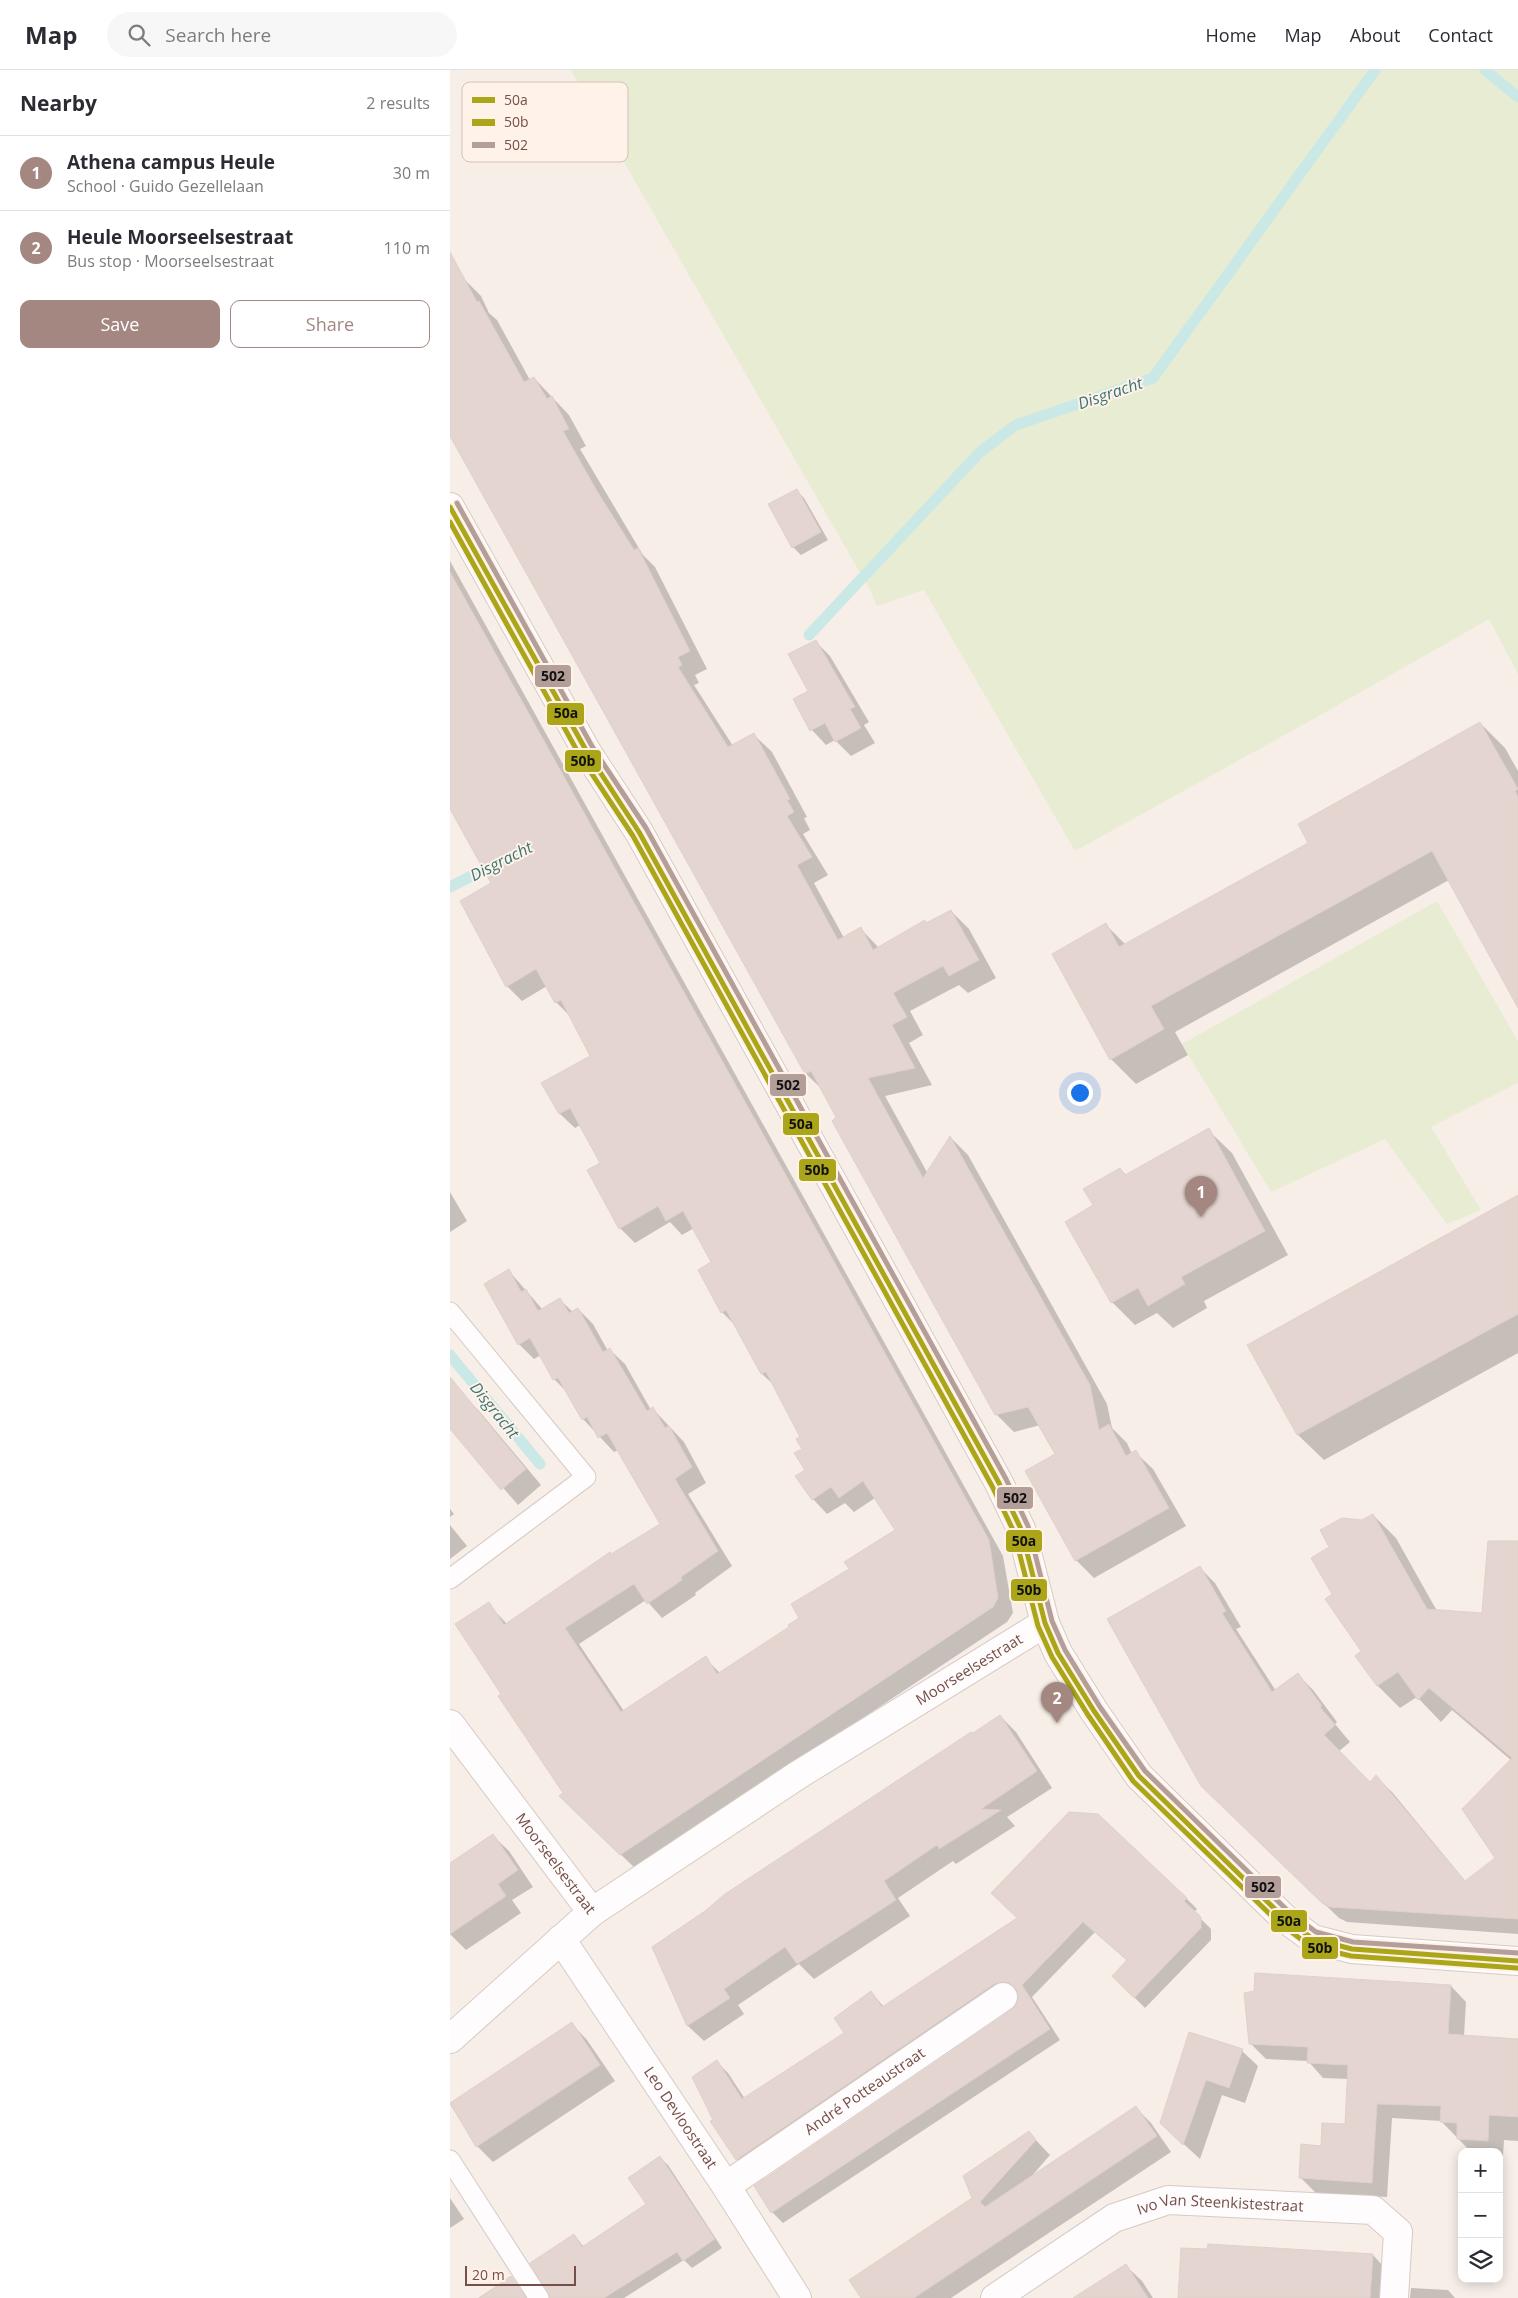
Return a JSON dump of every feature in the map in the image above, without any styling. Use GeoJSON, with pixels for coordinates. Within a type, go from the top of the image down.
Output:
{"type":"FeatureCollection","features":[{"type":"Feature","properties":{"kind":"street"},"geometry":{"type":"LineString","coordinates":[[450,507],[587,752],[639,832],[999,1483],[1022,1529],[1045,1623],[1058,1653],[1139,1776],[1283,1917],[1313,1939],[1352,1949],[1518,1961]]}},
{"type":"Feature","properties":{"kind":"street","name":"Moorseelsestraat"},"geometry":{"type":"LineString","coordinates":[[450,1724],[592,1912],[798,1775],[1045,1623]]}},
{"type":"Feature","properties":{"kind":"street"},"geometry":{"type":"LineString","coordinates":[[450,2039],[592,1912]]}},
{"type":"Feature","properties":{"kind":"street","name":"Leo Devloostraat"},"geometry":{"type":"LineString","coordinates":[[561,1940],[726,2186],[797,2298]]}},
{"type":"Feature","properties":{"kind":"street","name":"André Potteaustraat"},"geometry":{"type":"LineString","coordinates":[[726,2186],[1003,1998]]}},
{"type":"Feature","properties":{"kind":"street","name":"Ivo Van Steenkistestraat"},"geometry":{"type":"LineString","coordinates":[[995,2298],[1114,2218],[1168,2200],[1373,2210],[1398,2232],[1394,2298]]}},
{"type":"Feature","properties":{"kind":"lane"},"geometry":{"type":"LineString","coordinates":[[450,1312],[586,1477],[450,1579]]}},
{"type":"Feature","properties":{"kind":"lane"},"geometry":{"type":"LineString","coordinates":[[450,2160],[539,2298]]}},
{"type":"Feature","properties":{"kind":"green space"},"geometry":{"type":"Polygon","coordinates":[[[571,70],[1518,70],[1518,674],[1489,619],[1075,851],[924,590],[877,606],[870,590],[624,162],[628,162],[628,82],[578,82],[571,70]]]}},
{"type":"Feature","properties":{"kind":"green space"},"geometry":{"type":"Polygon","coordinates":[[[1437,901],[1518,1041],[1518,1083],[1431,1127],[1481,1210],[1447,1224],[1385,1139],[1271,1192],[1182,1044],[1437,901]]]}},
{"type":"Feature","properties":{"kind":"building"},"geometry":{"type":"Polygon","coordinates":[[[450,252],[524,382],[534,377],[547,399],[552,396],[569,429],[563,431],[597,491],[634,550],[638,548],[690,651],[678,657],[682,665],[678,667],[728,747],[754,733],[790,799],[787,800],[794,812],[787,816],[812,857],[797,865],[838,940],[861,927],[873,950],[925,920],[926,923],[951,910],[979,960],[949,976],[943,966],[893,993],[907,1017],[892,1025],[915,1068],[868,1078],[923,1178],[950,1136],[1090,1385],[1099,1430],[1109,1424],[1126,1456],[1136,1450],[1169,1508],[1075,1561],[1025,1471],[1055,1454],[1028,1407],[995,1415],[832,1121],[836,1117],[811,1071],[805,1074],[450,436],[450,252]]]}},
{"type":"Feature","properties":{"kind":"building"},"geometry":{"type":"Polygon","coordinates":[[[797,489],[821,532],[792,548],[768,504],[797,489]]]}},
{"type":"Feature","properties":{"kind":"building"},"geometry":{"type":"Polygon","coordinates":[[[450,572],[989,1540],[998,1598],[993,1607],[620,1855],[559,1796],[563,1793],[498,1696],[501,1694],[455,1624],[489,1602],[504,1625],[610,1552],[611,1554],[660,1524],[607,1433],[598,1438],[587,1417],[582,1420],[558,1378],[553,1380],[530,1338],[518,1345],[484,1284],[509,1269],[521,1292],[526,1289],[538,1311],[560,1298],[569,1313],[578,1308],[603,1352],[610,1348],[647,1411],[653,1407],[665,1428],[669,1426],[692,1467],[675,1479],[718,1551],[681,1577],[682,1580],[647,1604],[634,1584],[565,1628],[621,1712],[706,1656],[717,1674],[789,1627],[788,1625],[799,1618],[791,1604],[849,1569],[844,1562],[895,1530],[863,1481],[839,1498],[831,1487],[812,1500],[795,1476],[805,1470],[794,1453],[802,1449],[796,1439],[800,1437],[766,1372],[761,1374],[726,1310],[721,1313],[698,1270],[711,1262],[683,1211],[666,1221],[658,1206],[619,1229],[587,1170],[600,1163],[570,1108],[559,1114],[541,1083],[590,1056],[561,1000],[555,1003],[536,969],[506,987],[460,901],[491,883],[450,809],[450,572]]]}},
{"type":"Feature","properties":{"kind":"building"},"geometry":{"type":"Polygon","coordinates":[[[816,640],[855,707],[850,709],[861,728],[835,742],[825,723],[810,731],[793,699],[808,691],[788,654],[816,640]]]}},
{"type":"Feature","properties":{"kind":"building"},"geometry":{"type":"Polygon","coordinates":[[[1480,722],[1518,789],[1515,791],[1518,797],[1518,1008],[1432,851],[1151,1006],[1164,1029],[1110,1060],[1052,954],[1106,923],[1119,947],[1308,843],[1298,824],[1480,722]]]}},
{"type":"Feature","properties":{"kind":"building"},"geometry":{"type":"Polygon","coordinates":[[[1209,1128],[1265,1231],[1181,1277],[1185,1284],[1148,1306],[1138,1288],[1111,1303],[1065,1222],[1093,1205],[1083,1189],[1120,1168],[1125,1175],[1209,1128]]]}},
{"type":"Feature","properties":{"kind":"building"},"geometry":{"type":"Polygon","coordinates":[[[1518,1195],[1518,1314],[1297,1435],[1247,1345],[1518,1195]]]}},
{"type":"Feature","properties":{"kind":"building"},"geometry":{"type":"Polygon","coordinates":[[[450,1377],[526,1469],[501,1490],[450,1429],[450,1377]]]}},
{"type":"Feature","properties":{"kind":"building"},"geometry":{"type":"Polygon","coordinates":[[[1373,1514],[1427,1609],[1482,1613],[1488,1541],[1518,1541],[1518,1919],[1330,1907],[1322,1903],[1201,1786],[1107,1619],[1200,1566],[1226,1611],[1222,1613],[1272,1692],[1298,1673],[1322,1706],[1320,1707],[1335,1725],[1324,1735],[1370,1782],[1376,1775],[1465,1881],[1495,1858],[1462,1809],[1512,1758],[1429,1688],[1418,1700],[1398,1672],[1377,1686],[1355,1656],[1361,1651],[1325,1599],[1332,1594],[1311,1558],[1329,1547],[1320,1530],[1342,1518],[1362,1520],[1373,1514]]]}},
{"type":"Feature","properties":{"kind":"building"},"geometry":{"type":"Polygon","coordinates":[[[1000,1715],[1037,1771],[981,1809],[1001,1810],[939,1849],[937,1845],[884,1881],[896,1900],[797,1964],[785,1947],[724,1989],[730,1998],[687,2026],[652,1947],[705,1911],[725,1894],[971,1732],[973,1733],[1000,1715]]]}},
{"type":"Feature","properties":{"kind":"building"},"geometry":{"type":"Polygon","coordinates":[[[1069,1812],[1098,1814],[1187,1898],[1184,1901],[1201,1917],[1201,1928],[1134,1998],[1112,1976],[1127,1960],[1083,1922],[1022,1985],[1050,2029],[771,2213],[754,2186],[1012,2010],[1019,1996],[1016,1989],[1009,1983],[1001,1982],[994,1984],[736,2160],[710,2121],[713,2120],[692,2077],[717,2060],[742,2099],[844,2033],[834,2018],[871,1991],[882,2007],[1017,1918],[991,1893],[1069,1812]]]}},
{"type":"Feature","properties":{"kind":"building"},"geometry":{"type":"Polygon","coordinates":[[[493,1834],[518,1870],[498,1884],[506,1896],[450,1934],[450,1863],[493,1834]]]}},
{"type":"Feature","properties":{"kind":"building"},"geometry":{"type":"Polygon","coordinates":[[[1255,1973],[1451,1985],[1448,2034],[1518,2039],[1518,2117],[1489,2115],[1488,2141],[1457,2139],[1457,2123],[1440,2122],[1441,2106],[1377,2104],[1372,2183],[1299,2178],[1301,2144],[1321,2146],[1322,2123],[1345,2124],[1348,2065],[1307,2063],[1308,2047],[1249,2044],[1244,1993],[1254,1991],[1255,1973]]]}},
{"type":"Feature","properties":{"kind":"building"},"geometry":{"type":"Polygon","coordinates":[[[572,2022],[600,2065],[476,2147],[450,2103],[572,2022]]]}},
{"type":"Feature","properties":{"kind":"building"},"geometry":{"type":"Polygon","coordinates":[[[1189,2032],[1243,2049],[1229,2088],[1206,2080],[1183,2145],[1160,2123],[1189,2032]]]}},
{"type":"Feature","properties":{"kind":"building"},"geometry":{"type":"Polygon","coordinates":[[[1136,2106],[1157,2136],[914,2298],[861,2298],[849,2280],[972,2198],[963,2176],[1029,2131],[1036,2140],[980,2202],[985,2207],[1136,2106]]]}},
{"type":"Feature","properties":{"kind":"building"},"geometry":{"type":"Polygon","coordinates":[[[660,2156],[715,2239],[683,2261],[677,2252],[604,2298],[550,2298],[530,2263],[574,2234],[582,2247],[646,2204],[628,2178],[660,2156]]]}},
{"type":"Feature","properties":{"kind":"building"},"geometry":{"type":"Polygon","coordinates":[[[1208,2244],[1373,2254],[1370,2298],[1178,2298],[1181,2248],[1207,2249],[1208,2244]]]}},
{"type":"Feature","properties":{"kind":"building"},"geometry":{"type":"Polygon","coordinates":[[[1126,2264],[1148,2298],[1073,2298],[1126,2264]]]}},
{"type":"Feature","properties":{"kind":"building"},"geometry":{"type":"Polygon","coordinates":[[[511,2276],[526,2298],[479,2298],[511,2276]]]}},
{"type":"Feature","properties":{"kind":"waterway","name":"Disgracht"},"geometry":{"type":"LineString","coordinates":[[809,635],[980,452],[1016,425],[1153,378],[1375,70]]}},
{"type":"Feature","properties":{"kind":"waterway"},"geometry":{"type":"LineString","coordinates":[[1485,70],[1518,97]]}},
{"type":"Feature","properties":{"kind":"waterway","name":"Disgracht"},"geometry":{"type":"LineString","coordinates":[[450,887],[497,863]]}},
{"type":"Feature","properties":{"kind":"waterway","name":"Disgracht"},"geometry":{"type":"LineString","coordinates":[[450,1355],[540,1464]]}},
{"type":"Feature","properties":{"kind":"transit line","name":"502"},"geometry":{"type":"LineString","coordinates":[[457,503],[593,748],[646,828],[1006,1479],[1028,1526],[1052,1621],[1065,1650],[1100,1707],[1145,1771],[1288,1911],[1316,1932],[1353,1942],[1518,1953]]}},
{"type":"Feature","properties":{"kind":"transit line","name":"50a"},"geometry":{"type":"LineString","coordinates":[[450,507],[587,752],[639,832],[999,1483],[1021,1529],[1045,1623],[1058,1653],[1094,1711],[1139,1776],[1283,1917],[1313,1939],[1352,1949],[1518,1961]]}},
{"type":"Feature","properties":{"kind":"transit line","name":"50b"},"geometry":{"type":"LineString","coordinates":[[450,522],[580,756],[633,836],[992,1486],[1014,1532],[1038,1626],[1052,1657],[1088,1715],[1133,1781],[1278,1922],[1310,1946],[1351,1956],[1517,1968]]}},
{"type":"Feature","properties":{"kind":"place","name":"Athena campus Heule"},"geometry":{"type":"Point","coordinates":[1201,1217]}},
{"type":"Feature","properties":{"kind":"place","name":"Heule Moorseelsestraat"},"geometry":{"type":"Point","coordinates":[1057,1723]}}]}
